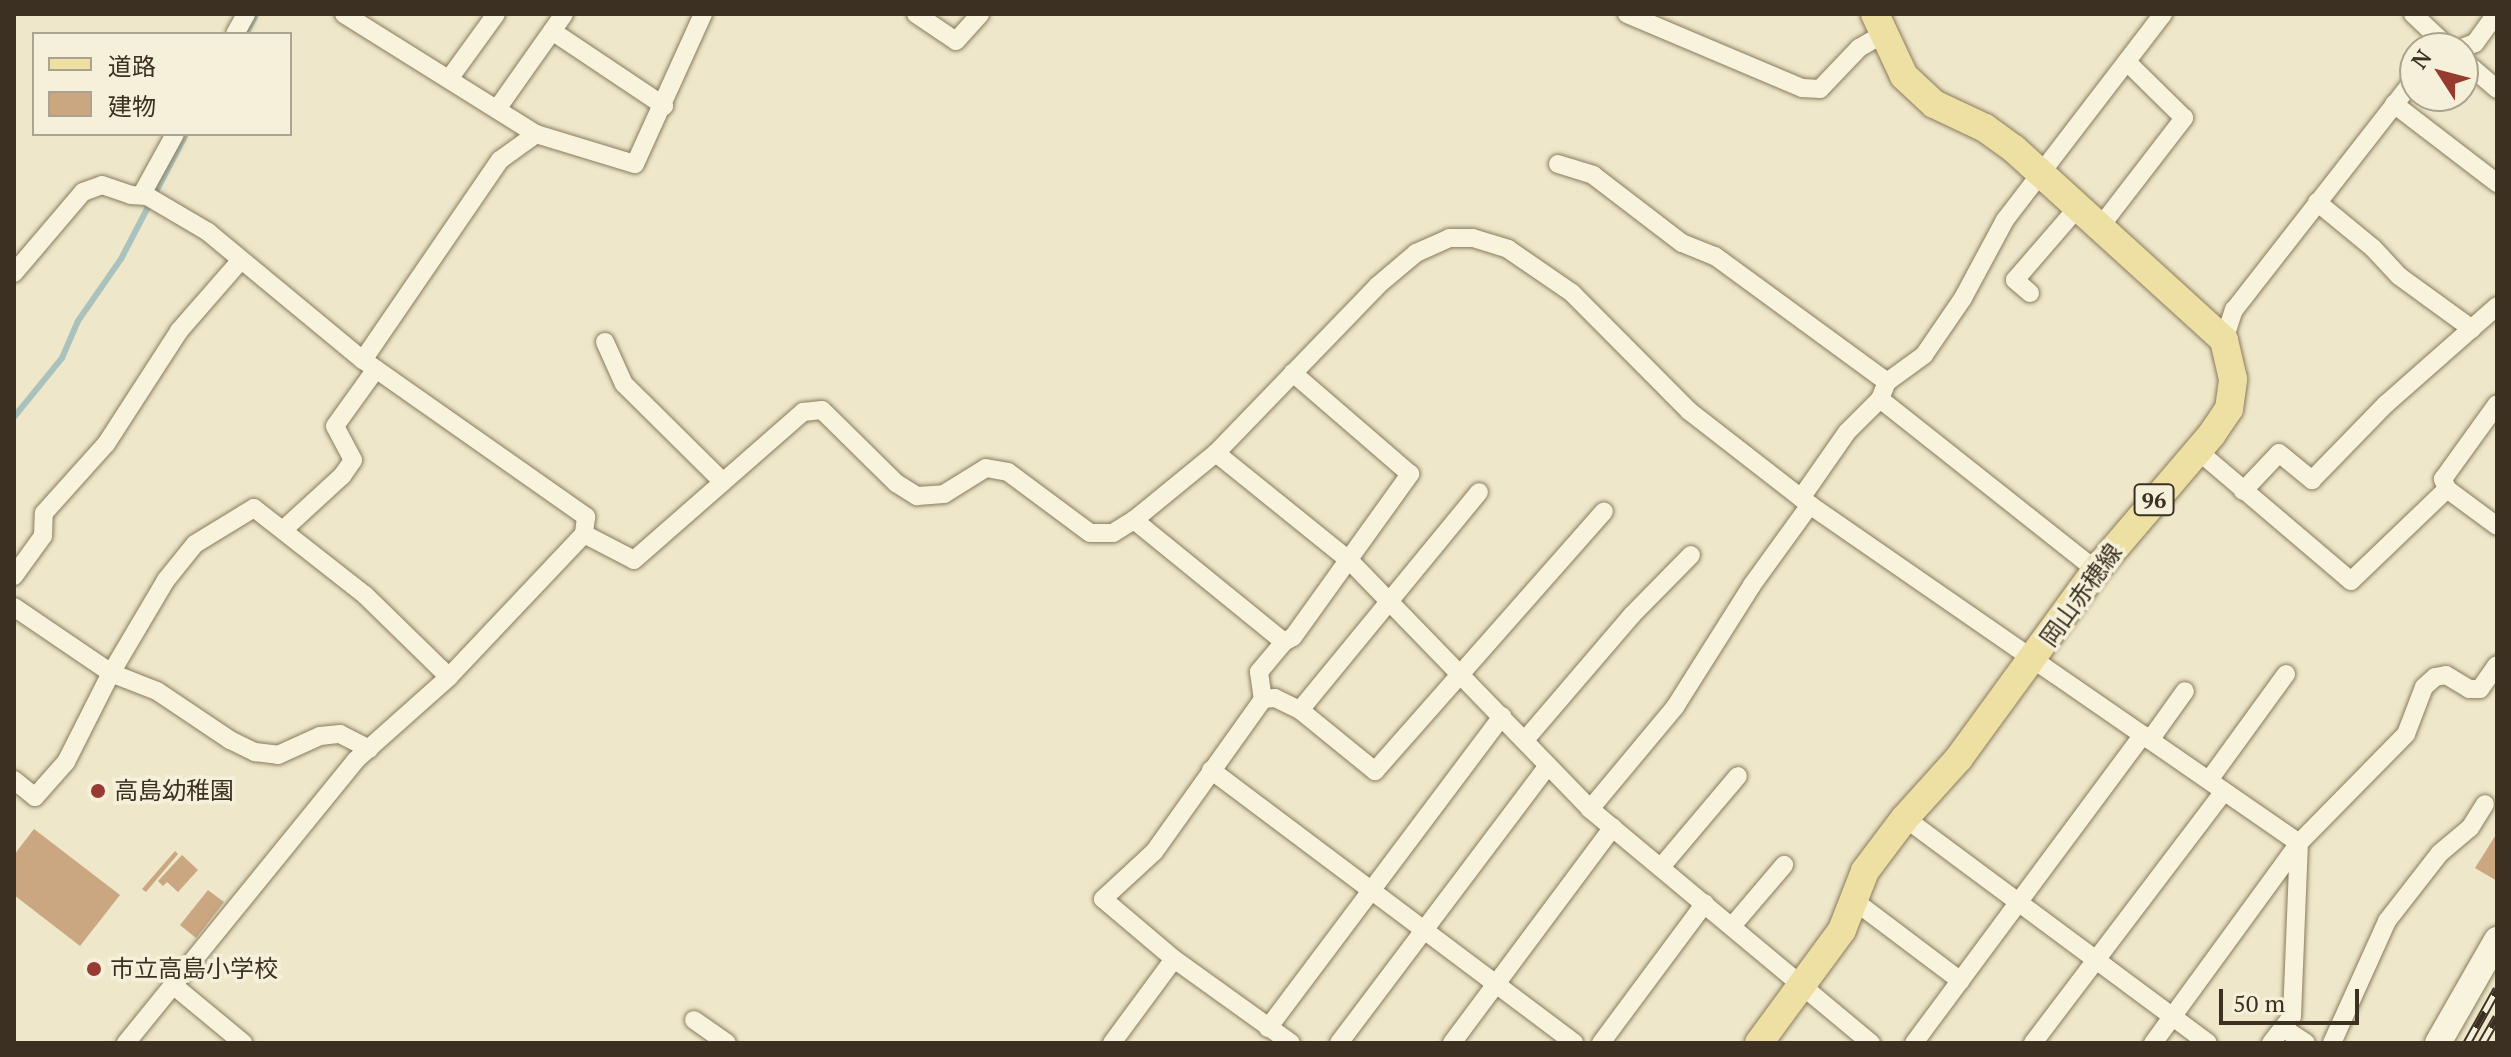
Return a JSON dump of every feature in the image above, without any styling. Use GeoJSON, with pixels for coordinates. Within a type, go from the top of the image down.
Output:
{"type":"FeatureCollection","features":[{"type":"Feature","properties":{"kind":"main road"},"geometry":{"type":"LineString","coordinates":[[1879,24],[1904,76],[1934,104],[1985,128],[2042,174],[2224,340]]}},
{"type":"Feature","properties":{"kind":"main road","name":"岡山赤穂線"},"geometry":{"type":"LineString","coordinates":[[1759,1043],[1842,930],[1865,871],[1905,818],[1959,758],[2096,570],[2229,409],[2233,379],[2224,340]]}},
{"type":"Feature","properties":{"kind":"main road"},"geometry":{"type":"LineString","coordinates":[[2438,1043],[2497,940]]}},
{"type":"Feature","properties":{"kind":"street"},"geometry":{"type":"LineString","coordinates":[[236,32],[246,14]]}},
{"type":"Feature","properties":{"kind":"street"},"geometry":{"type":"LineString","coordinates":[[344,14],[536,134],[635,164],[664,106],[700,15]]}},
{"type":"Feature","properties":{"kind":"street"},"geometry":{"type":"LineString","coordinates":[[449,79],[496,14]]}},
{"type":"Feature","properties":{"kind":"street"},"geometry":{"type":"LineString","coordinates":[[497,109],[564,14]]}},
{"type":"Feature","properties":{"kind":"street"},"geometry":{"type":"LineString","coordinates":[[916,14],[956,41],[980,14]]}},
{"type":"Feature","properties":{"kind":"street"},"geometry":{"type":"LineString","coordinates":[[1627,14],[1802,88],[1820,89],[1879,24]]}},
{"type":"Feature","properties":{"kind":"street"},"geometry":{"type":"LineString","coordinates":[[1590,809],[1675,707],[1847,432],[1883,390],[1924,355],[1963,298],[2005,220],[2163,14]]}},
{"type":"Feature","properties":{"kind":"street"},"geometry":{"type":"LineString","coordinates":[[2413,14],[2432,32]]}},
{"type":"Feature","properties":{"kind":"street"},"geometry":{"type":"LineString","coordinates":[[2479,37],[2496,14]]}},
{"type":"Feature","properties":{"kind":"street"},"geometry":{"type":"LineString","coordinates":[[552,31],[664,106]]}},
{"type":"Feature","properties":{"kind":"street"},"geometry":{"type":"LineString","coordinates":[[2100,227],[2184,118],[2127,62]]}},
{"type":"Feature","properties":{"kind":"street"},"geometry":{"type":"LineString","coordinates":[[2479,74],[2497,89]]}},
{"type":"Feature","properties":{"kind":"street"},"geometry":{"type":"LineString","coordinates":[[2224,340],[2234,310],[2399,98]]}},
{"type":"Feature","properties":{"kind":"street"},"geometry":{"type":"LineString","coordinates":[[2394,104],[2497,183]]}},
{"type":"Feature","properties":{"kind":"street"},"geometry":{"type":"LineString","coordinates":[[283,530],[342,476],[353,460],[335,426],[370,364],[500,160],[536,134]]}},
{"type":"Feature","properties":{"kind":"street"},"geometry":{"type":"LineString","coordinates":[[150,197],[174,136]]}},
{"type":"Feature","properties":{"kind":"street"},"geometry":{"type":"LineString","coordinates":[[1558,164],[1593,175],[1682,243],[1715,256],[1883,390],[2096,570]]}},
{"type":"Feature","properties":{"kind":"street"},"geometry":{"type":"LineString","coordinates":[[14,273],[83,192],[102,185],[131,195],[150,197],[208,232],[370,364],[586,517],[584,534],[449,677],[369,749],[234,907],[126,1043]]}},
{"type":"Feature","properties":{"kind":"street"},"geometry":{"type":"LineString","coordinates":[[2317,202],[2373,248],[2399,276],[2472,329]]}},
{"type":"Feature","properties":{"kind":"street"},"geometry":{"type":"LineString","coordinates":[[2030,293],[2015,280],[2078,207]]}},
{"type":"Feature","properties":{"kind":"street"},"geometry":{"type":"LineString","coordinates":[[584,534],[634,560],[803,412],[822,410],[896,483],[917,496],[944,494],[986,468],[1008,472],[1090,533],[1113,533],[1134,520],[1216,453],[1377,286],[1416,253],[1449,238],[1473,238],[1508,249],[1572,293],[1689,411],[1806,501],[2299,843]]}},
{"type":"Feature","properties":{"kind":"street"},"geometry":{"type":"LineString","coordinates":[[14,576],[43,536],[44,513],[106,444],[179,331],[240,261]]}},
{"type":"Feature","properties":{"kind":"street"},"geometry":{"type":"LineString","coordinates":[[2243,491],[2279,453],[2312,480],[2386,404],[2497,306]]}},
{"type":"Feature","properties":{"kind":"street"},"geometry":{"type":"LineString","coordinates":[[605,342],[624,384],[723,482]]}},
{"type":"Feature","properties":{"kind":"street"},"geometry":{"type":"LineString","coordinates":[[1291,1043],[1174,959],[1103,899],[1154,852],[1263,699],[1259,672],[1284,642],[1293,637],[1410,474],[1293,373]]}},
{"type":"Feature","properties":{"kind":"street"},"geometry":{"type":"LineString","coordinates":[[2497,404],[2443,479],[2447,489],[2497,526]]}},
{"type":"Feature","properties":{"kind":"street"},"geometry":{"type":"LineString","coordinates":[[2197,450],[2351,581],[2447,489]]}},
{"type":"Feature","properties":{"kind":"street"},"geometry":{"type":"LineString","coordinates":[[1216,453],[1350,561],[1590,809],[1804,984],[1871,1043]]}},
{"type":"Feature","properties":{"kind":"street"},"geometry":{"type":"LineString","coordinates":[[1300,710],[1479,492]]}},
{"type":"Feature","properties":{"kind":"street"},"geometry":{"type":"LineString","coordinates":[[14,780],[35,797],[56,774],[66,762],[111,673],[166,580],[195,544],[254,508],[365,595],[449,677]]}},
{"type":"Feature","properties":{"kind":"street"},"geometry":{"type":"LineString","coordinates":[[1263,699],[1275,698],[1300,710],[1375,771],[1604,511]]}},
{"type":"Feature","properties":{"kind":"street"},"geometry":{"type":"LineString","coordinates":[[1134,520],[1284,642]]}},
{"type":"Feature","properties":{"kind":"street"},"geometry":{"type":"LineString","coordinates":[[1525,740],[1632,615],[1691,555]]}},
{"type":"Feature","properties":{"kind":"street"},"geometry":{"type":"LineString","coordinates":[[14,607],[111,673],[157,691],[230,740],[255,752],[278,755],[320,736],[340,734],[369,749]]}},
{"type":"Feature","properties":{"kind":"street"},"geometry":{"type":"LineString","coordinates":[[2153,1043],[2299,843],[2406,734],[2424,687],[2435,677],[2446,675],[2469,689],[2480,689],[2497,664]]}},
{"type":"Feature","properties":{"kind":"street"},"geometry":{"type":"LineString","coordinates":[[2033,1043],[2096,960],[2217,786],[2286,674]]}},
{"type":"Feature","properties":{"kind":"street"},"geometry":{"type":"LineString","coordinates":[[1914,1043],[2146,737],[2185,691]]}},
{"type":"Feature","properties":{"kind":"street"},"geometry":{"type":"LineString","coordinates":[[1268,1028],[1502,716]]}},
{"type":"Feature","properties":{"kind":"street"},"geometry":{"type":"LineString","coordinates":[[1339,1043],[1548,766]]}},
{"type":"Feature","properties":{"kind":"street"},"geometry":{"type":"LineString","coordinates":[[1211,770],[1574,1043]]}},
{"type":"Feature","properties":{"kind":"street"},"geometry":{"type":"LineString","coordinates":[[1661,867],[1738,776]]}},
{"type":"Feature","properties":{"kind":"street"},"geometry":{"type":"LineString","coordinates":[[2332,1043],[2387,921],[2440,853],[2470,828],[2485,804]]}},
{"type":"Feature","properties":{"kind":"street"},"geometry":{"type":"LineString","coordinates":[[1905,818],[2208,1043]]}},
{"type":"Feature","properties":{"kind":"street"},"geometry":{"type":"LineString","coordinates":[[1452,1043],[1613,827]]}},
{"type":"Feature","properties":{"kind":"street"},"geometry":{"type":"LineString","coordinates":[[2299,843],[2292,1016],[2277,1036],[2306,1043]]}},
{"type":"Feature","properties":{"kind":"street"},"geometry":{"type":"LineString","coordinates":[[1733,925],[1784,865]]}},
{"type":"Feature","properties":{"kind":"street"},"geometry":{"type":"LineString","coordinates":[[1852,899],[1961,981]]}},
{"type":"Feature","properties":{"kind":"street"},"geometry":{"type":"LineString","coordinates":[[1601,1043],[1705,903]]}},
{"type":"Feature","properties":{"kind":"street"},"geometry":{"type":"LineString","coordinates":[[1112,1043],[1174,959]]}},
{"type":"Feature","properties":{"kind":"street"},"geometry":{"type":"LineString","coordinates":[[173,985],[243,1043]]}},
{"type":"Feature","properties":{"kind":"street"},"geometry":{"type":"LineString","coordinates":[[694,1020],[727,1043]]}},
{"type":"Feature","properties":{"kind":"building"},"geometry":{"type":"Polygon","coordinates":[[[34,829],[120,895],[80,946],[14,895],[14,855],[34,829]]]}},
{"type":"Feature","properties":{"kind":"building"},"geometry":{"type":"Polygon","coordinates":[[[2497,833],[2497,881],[2475,868],[2497,833]]]}},
{"type":"Feature","properties":{"kind":"building"},"geometry":{"type":"Polygon","coordinates":[[[175,851],[178,854],[146,892],[142,889],[175,851]]]}},
{"type":"Feature","properties":{"kind":"building"},"geometry":{"type":"Polygon","coordinates":[[[182,855],[198,870],[178,892],[167,882],[163,886],[158,881],[182,855]]]}},
{"type":"Feature","properties":{"kind":"building"},"geometry":{"type":"Polygon","coordinates":[[[208,890],[224,902],[196,938],[180,925],[208,890]]]}},
{"type":"Feature","properties":{"kind":"waterway"},"geometry":{"type":"LineString","coordinates":[[247,32],[256,14]]}},
{"type":"Feature","properties":{"kind":"waterway"},"geometry":{"type":"LineString","coordinates":[[14,417],[62,358],[78,321],[121,259],[185,136]]}},
{"type":"Feature","properties":{"kind":"railway"},"geometry":{"type":"LineString","coordinates":[[2467,1043],[2497,989]]}},
{"type":"Feature","properties":{"kind":"railway"},"geometry":{"type":"LineString","coordinates":[[2482,1043],[2497,1017]]}},
{"type":"Feature","properties":{"kind":"place","name":"高島幼稚園"},"geometry":{"type":"Point","coordinates":[98,791]}},
{"type":"Feature","properties":{"kind":"place","name":"市立高島小学校"},"geometry":{"type":"Point","coordinates":[94,969]}}]}
